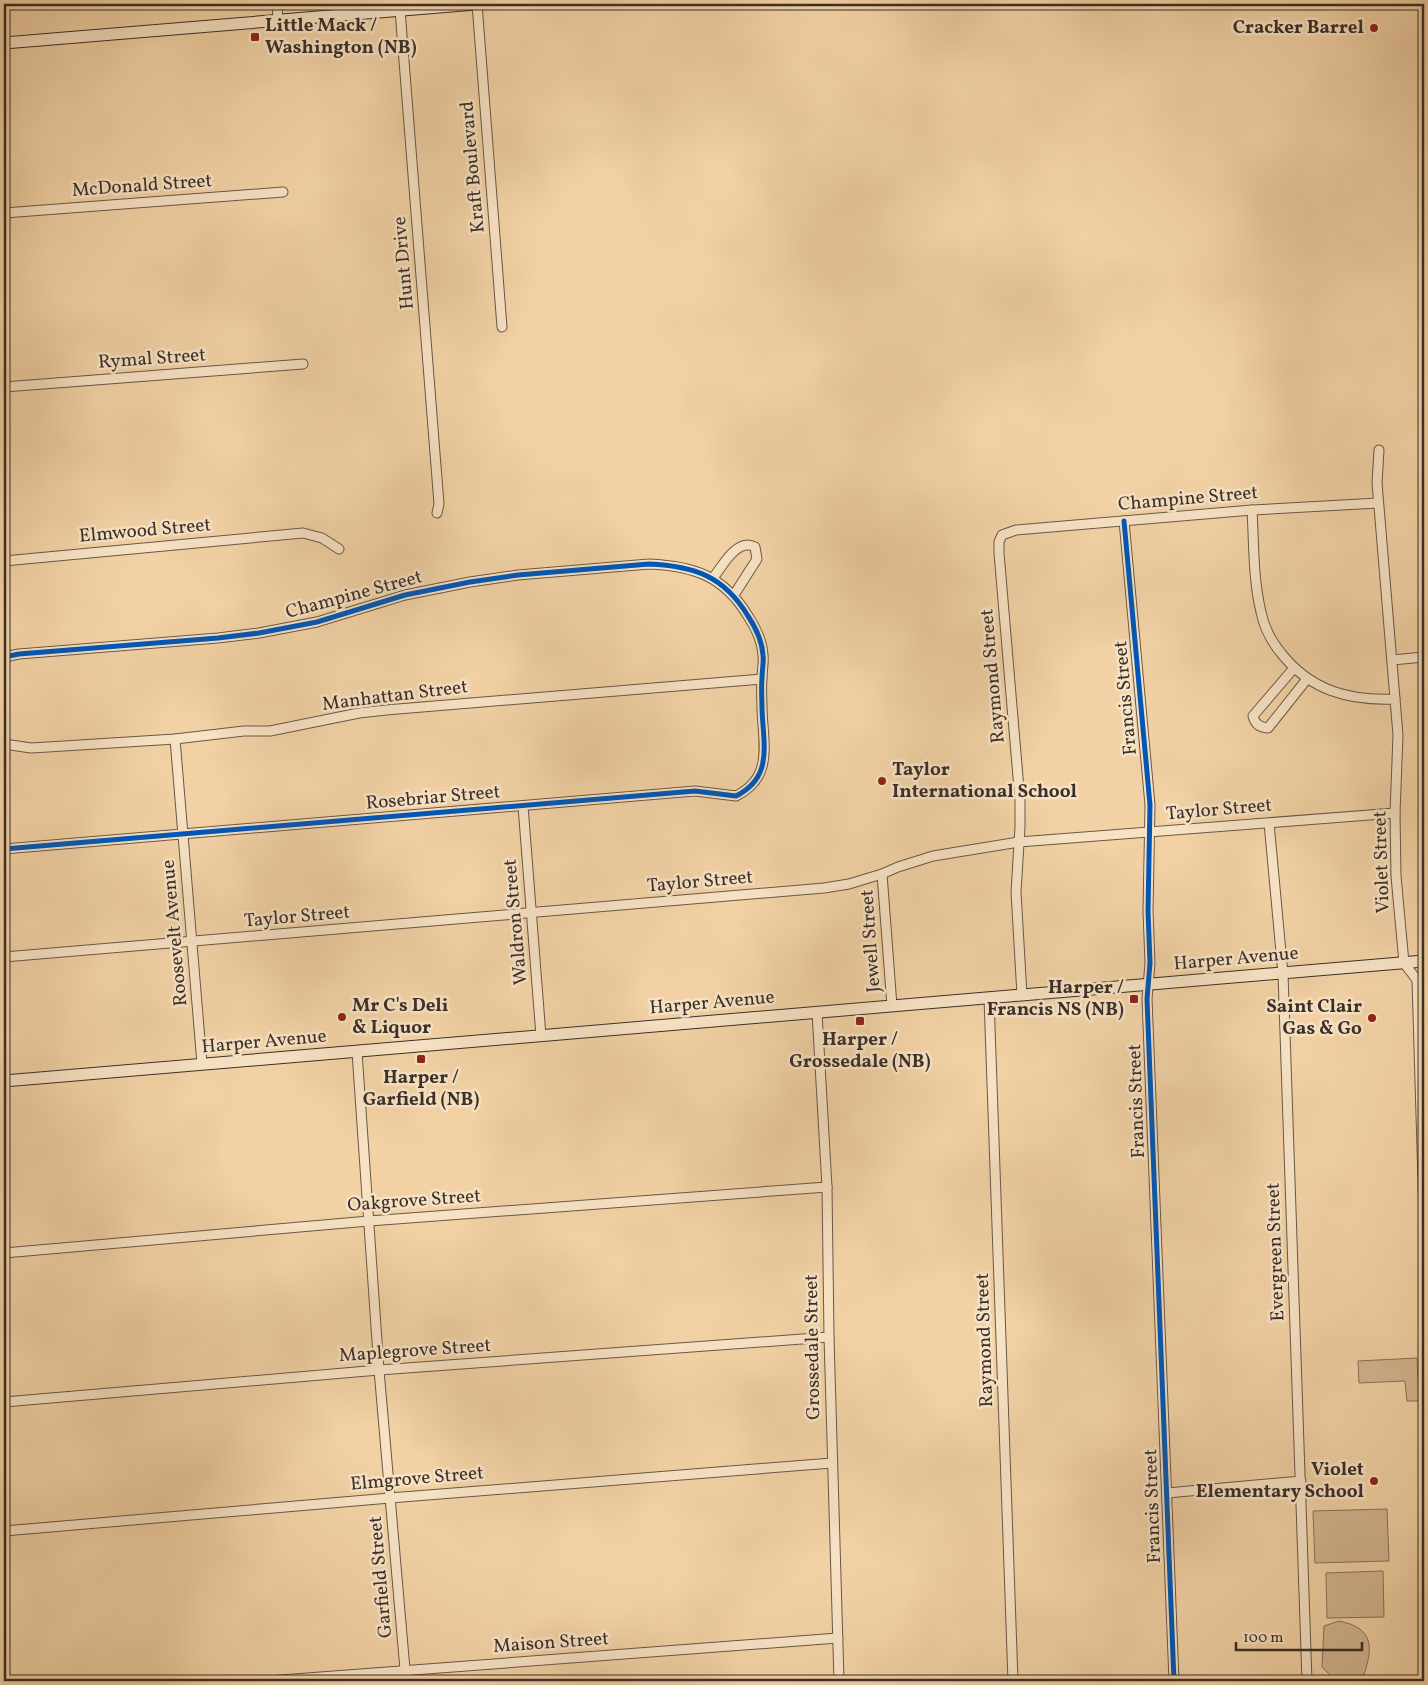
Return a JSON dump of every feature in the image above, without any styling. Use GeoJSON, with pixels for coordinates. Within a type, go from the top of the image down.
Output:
{"type":"FeatureCollection","features":[{"type":"Feature","properties":{"kind":"main road"},"geometry":{"type":"LineString","coordinates":[[4,43],[476,4]]}},
{"type":"Feature","properties":{"kind":"main road","name":"Harper Avenue"},"geometry":{"type":"LineString","coordinates":[[4,1081],[1424,961]]}},
{"type":"Feature","properties":{"kind":"street"},"geometry":{"type":"LineString","coordinates":[[277,4],[278,20]]}},
{"type":"Feature","properties":{"kind":"street","name":"Kraft Boulevard"},"geometry":{"type":"LineString","coordinates":[[476,4],[502,327]]}},
{"type":"Feature","properties":{"kind":"street","name":"Hunt Drive"},"geometry":{"type":"LineString","coordinates":[[400,10],[439,504],[437,513]]}},
{"type":"Feature","properties":{"kind":"street","name":"McDonald Street"},"geometry":{"type":"LineString","coordinates":[[4,213],[283,192]]}},
{"type":"Feature","properties":{"kind":"street","name":"Rymal Street"},"geometry":{"type":"LineString","coordinates":[[4,387],[303,364]]}},
{"type":"Feature","properties":{"kind":"street","name":"Violet Street"},"geometry":{"type":"LineString","coordinates":[[1379,450],[1378,503],[1395,699],[1398,764],[1395,813],[1396,876],[1404,963],[1417,980],[1424,1216]]}},
{"type":"Feature","properties":{"kind":"street","name":"Champine Street"},"geometry":{"type":"LineString","coordinates":[[1002,535],[1016,530],[1252,510],[1378,503]]}},
{"type":"Feature","properties":{"kind":"street"},"geometry":{"type":"LineString","coordinates":[[1252,510],[1257,588],[1261,613],[1267,632],[1277,648],[1294,668],[1307,679],[1333,692],[1378,700],[1395,699]]}},
{"type":"Feature","properties":{"kind":"street","name":"Francis Street"},"geometry":{"type":"LineString","coordinates":[[1124,521],[1148,775],[1151,832],[1148,871],[1150,963],[1147,999],[1174,1681]]}},
{"type":"Feature","properties":{"kind":"street","name":"Elmwood Street"},"geometry":{"type":"LineString","coordinates":[[4,560],[290,534],[312,534],[339,549]]}},
{"type":"Feature","properties":{"kind":"street","name":"Raymond Street"},"geometry":{"type":"LineString","coordinates":[[1002,535],[999,542],[999,553],[1020,802],[1016,892],[1022,995]]}},
{"type":"Feature","properties":{"kind":"street"},"geometry":{"type":"LineString","coordinates":[[713,578],[739,546],[748,544],[755,547],[757,554],[755,564],[734,595]]}},
{"type":"Feature","properties":{"kind":"street","name":"Champine Street"},"geometry":{"type":"LineString","coordinates":[[4,661],[9,656],[19,654],[218,638],[285,629],[405,596],[470,582],[518,575],[649,564],[696,570],[713,578],[734,595],[759,634],[763,656],[762,679]]}},
{"type":"Feature","properties":{"kind":"street"},"geometry":{"type":"LineString","coordinates":[[1392,660],[1424,657]]}},
{"type":"Feature","properties":{"kind":"street"},"geometry":{"type":"LineString","coordinates":[[1294,668],[1253,716],[1255,722],[1261,727],[1268,728],[1307,679]]}},
{"type":"Feature","properties":{"kind":"street","name":"Manhattan Street"},"geometry":{"type":"LineString","coordinates":[[4,744],[31,748],[175,739],[244,731],[270,732],[359,713],[386,710],[762,679]]}},
{"type":"Feature","properties":{"kind":"street","name":"Rosebriar Street"},"geometry":{"type":"LineString","coordinates":[[4,849],[695,792],[730,796],[743,793],[756,782],[762,769],[762,679]]}},
{"type":"Feature","properties":{"kind":"street","name":"Roosevelt Avenue"},"geometry":{"type":"LineString","coordinates":[[175,739],[202,1064]]}},
{"type":"Feature","properties":{"kind":"street","name":"Waldron Street"},"geometry":{"type":"LineString","coordinates":[[523,806],[542,1036]]}},
{"type":"Feature","properties":{"kind":"street","name":"Taylor Street"},"geometry":{"type":"LineString","coordinates":[[4,957],[824,888],[849,884],[933,856],[1019,842],[1395,813]]}},
{"type":"Feature","properties":{"kind":"street","name":"Evergreen Street"},"geometry":{"type":"LineString","coordinates":[[1269,823],[1283,974],[1307,1681]]}},
{"type":"Feature","properties":{"kind":"street","name":"Jewell Street"},"geometry":{"type":"LineString","coordinates":[[882,874],[892,1006]]}},
{"type":"Feature","properties":{"kind":"street","name":"Raymond Street"},"geometry":{"type":"LineString","coordinates":[[990,998],[1013,1681]]}},
{"type":"Feature","properties":{"kind":"street","name":"Grossedale Street"},"geometry":{"type":"LineString","coordinates":[[817,1012],[827,1187],[832,1463],[839,1681]]}},
{"type":"Feature","properties":{"kind":"street","name":"Garfield Street"},"geometry":{"type":"LineString","coordinates":[[357,1052],[379,1370],[406,1681]]}},
{"type":"Feature","properties":{"kind":"street","name":"Oakgrove Street"},"geometry":{"type":"LineString","coordinates":[[4,1253],[369,1221],[827,1187]]}},
{"type":"Feature","properties":{"kind":"street","name":"Maplegrove Street"},"geometry":{"type":"LineString","coordinates":[[4,1402],[379,1370],[829,1337]]}},
{"type":"Feature","properties":{"kind":"street","name":"Elmgrove Street"},"geometry":{"type":"LineString","coordinates":[[4,1531],[832,1463]]}},
{"type":"Feature","properties":{"kind":"street"},"geometry":{"type":"LineString","coordinates":[[1167,1493],[1301,1481]]}},
{"type":"Feature","properties":{"kind":"street","name":"Maison Street"},"geometry":{"type":"LineString","coordinates":[[267,1681],[838,1638]]}},
{"type":"Feature","properties":{"kind":"shaded area"},"geometry":{"type":"Polygon","coordinates":[[[1417,1358],[1419,1401],[1407,1401],[1405,1381],[1359,1383],[1358,1361],[1417,1358]]]}},
{"type":"Feature","properties":{"kind":"shaded area"},"geometry":{"type":"Polygon","coordinates":[[[1387,1509],[1389,1561],[1315,1563],[1313,1511],[1387,1509]]]}},
{"type":"Feature","properties":{"kind":"shaded area"},"geometry":{"type":"Polygon","coordinates":[[[1383,1571],[1384,1617],[1327,1618],[1326,1573],[1383,1571]]]}},
{"type":"Feature","properties":{"kind":"shaded area"},"geometry":{"type":"Polygon","coordinates":[[[1339,1621],[1359,1628],[1368,1640],[1369,1656],[1364,1675],[1332,1677],[1322,1667],[1324,1626],[1339,1621]]]}},
{"type":"Feature","properties":{"kind":"cycle path"},"geometry":{"type":"LineString","coordinates":[[1124,521],[1150,805],[1148,911],[1150,963],[1147,999],[1174,1681]]}},
{"type":"Feature","properties":{"kind":"cycle path"},"geometry":{"type":"LineString","coordinates":[[4,661],[9,656],[19,654],[259,633],[317,622],[405,595],[518,575],[649,564],[665,565],[694,571],[718,582],[739,602],[754,625],[760,639],[763,658],[762,708],[764,747],[764,758],[756,779],[748,788],[736,796],[695,791],[4,849]]}},
{"type":"Feature","properties":{"kind":"place","name":"Cracker Barrel"},"geometry":{"type":"Point","coordinates":[1374,28]}},
{"type":"Feature","properties":{"kind":"place","name":"Little Mack / Washington (NB)"},"geometry":{"type":"Point","coordinates":[255,37]}},
{"type":"Feature","properties":{"kind":"place","name":"Taylor International School"},"geometry":{"type":"Point","coordinates":[882,781]}},
{"type":"Feature","properties":{"kind":"place","name":"Harper / Francis NS (NB)"},"geometry":{"type":"Point","coordinates":[1134,999]}},
{"type":"Feature","properties":{"kind":"place","name":"Mr C's Deli & Liquor"},"geometry":{"type":"Point","coordinates":[342,1017]}},
{"type":"Feature","properties":{"kind":"place","name":"Saint Clair Gas & Go"},"geometry":{"type":"Point","coordinates":[1372,1018]}},
{"type":"Feature","properties":{"kind":"place","name":"Harper / Grossedale (NB)"},"geometry":{"type":"Point","coordinates":[860,1021]}},
{"type":"Feature","properties":{"kind":"place","name":"Harper / Garfield (NB)"},"geometry":{"type":"Point","coordinates":[421,1059]}},
{"type":"Feature","properties":{"kind":"place","name":"Violet Elementary School"},"geometry":{"type":"Point","coordinates":[1374,1481]}}]}
